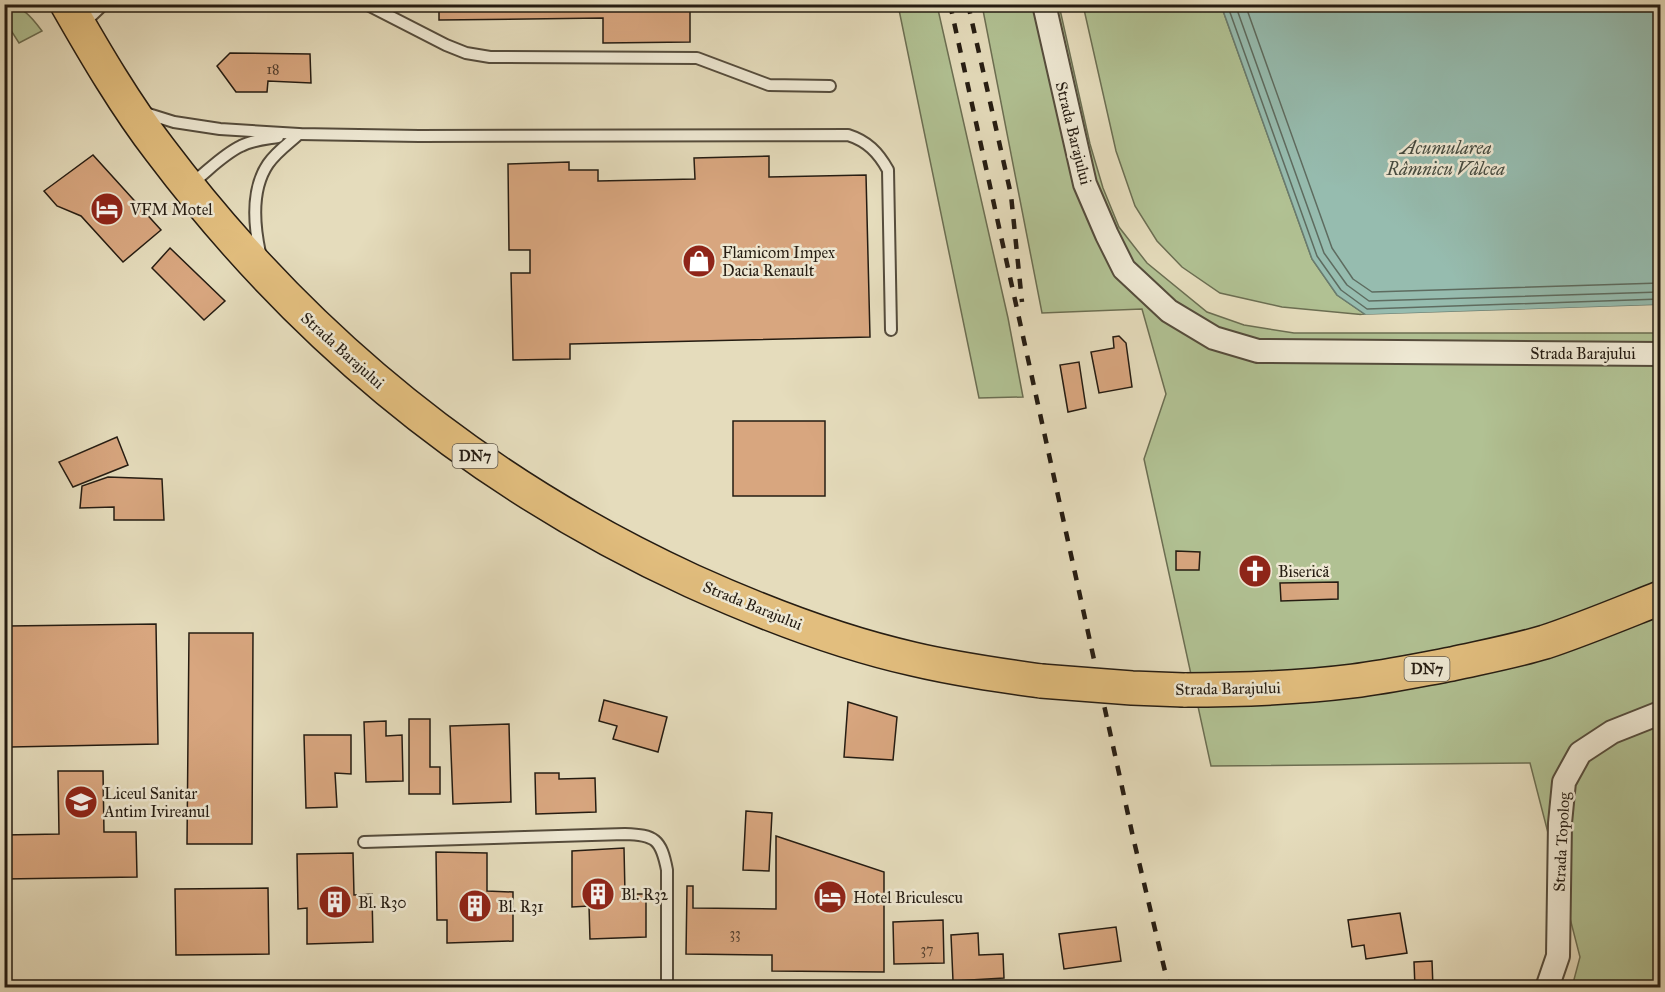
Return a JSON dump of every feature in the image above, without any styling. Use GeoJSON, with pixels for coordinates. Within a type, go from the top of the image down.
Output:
{"type":"FeatureCollection","features":[{"type":"Feature","properties":{"kind":"highway","name":"Strada Barajului"},"geometry":{"type":"LineString","coordinates":[[74,16],[158,148],[189,187],[264,275],[361,369],[421,418],[500,474],[591,530],[740,603],[836,637],[911,658],[973,671],[1041,681],[1121,687],[1234,690],[1354,681],[1481,658],[1544,642],[1660,598]]}},
{"type":"Feature","properties":{"kind":"street","name":"Strada Barajului"},"geometry":{"type":"LineString","coordinates":[[1044,4],[1086,184],[1124,269],[1169,311],[1215,338],[1258,351],[1660,354]]}},
{"type":"Feature","properties":{"kind":"street","name":"Strada Topolog"},"geometry":{"type":"LineString","coordinates":[[1547,987],[1558,956],[1560,844],[1564,782],[1580,753],[1612,732],[1660,713]]}},
{"type":"Feature","properties":{"kind":"lane"},"geometry":{"type":"LineString","coordinates":[[74,16],[104,4]]}},
{"type":"Feature","properties":{"kind":"lane"},"geometry":{"type":"LineString","coordinates":[[366,4],[466,53],[490,57],[697,57],[769,85],[830,86]]}},
{"type":"Feature","properties":{"kind":"lane"},"geometry":{"type":"LineString","coordinates":[[132,109],[174,122],[220,129],[299,134],[848,135],[870,145],[881,157],[888,170],[891,330]]}},
{"type":"Feature","properties":{"kind":"lane"},"geometry":{"type":"LineString","coordinates":[[189,187],[242,145],[258,140],[299,134]]}},
{"type":"Feature","properties":{"kind":"lane"},"geometry":{"type":"LineString","coordinates":[[264,275],[257,238],[255,207],[260,179],[268,163],[299,134]]}},
{"type":"Feature","properties":{"kind":"lane"},"geometry":{"type":"LineString","coordinates":[[364,842],[644,834],[654,839],[664,856],[667,870],[667,987]]}},
{"type":"Feature","properties":{"kind":"green space"},"geometry":{"type":"Polygon","coordinates":[[[4,5],[22,10],[42,31],[19,43],[5,21],[4,5]]]}},
{"type":"Feature","properties":{"kind":"green space"},"geometry":{"type":"Polygon","coordinates":[[[898,5],[937,5],[1008,318],[1023,397],[979,398],[898,5]]]}},
{"type":"Feature","properties":{"kind":"green space"},"geometry":{"type":"Polygon","coordinates":[[[982,5],[1059,5],[1090,144],[1103,188],[1119,227],[1147,263],[1207,312],[1244,325],[1294,333],[1660,333],[1660,987],[1572,987],[1580,957],[1530,763],[1211,766],[1144,459],[1166,394],[1142,309],[1042,313],[982,5]]]}},
{"type":"Feature","properties":{"kind":"green space"},"geometry":{"type":"Polygon","coordinates":[[[1083,5],[1221,5],[1312,259],[1337,295],[1366,315],[1282,307],[1220,293],[1182,267],[1157,241],[1135,206],[1116,151],[1083,5]]]}},
{"type":"Feature","properties":{"kind":"water","name":"Acumularea Râmnicu Vâlcea"},"geometry":{"type":"Polygon","coordinates":[[[1221,5],[1660,5],[1660,305],[1366,315],[1337,295],[1312,259],[1221,5]]]}},
{"type":"Feature","properties":{"kind":"pier"},"geometry":{"type":"Polygon","coordinates":[[[1660,305],[1660,308],[1366,318],[1360,315],[1660,305]]]}},
{"type":"Feature","properties":{"kind":"building"},"geometry":{"type":"Polygon","coordinates":[[[439,4],[690,4],[690,42],[603,43],[603,18],[439,20],[439,4]]]}},
{"type":"Feature","properties":{"kind":"building"},"geometry":{"type":"Polygon","coordinates":[[[230,53],[310,54],[311,83],[268,81],[267,92],[236,92],[217,66],[230,53]]]}},
{"type":"Feature","properties":{"kind":"building"},"geometry":{"type":"Polygon","coordinates":[[[93,155],[161,230],[123,262],[81,216],[57,206],[44,191],[93,155]]]}},
{"type":"Feature","properties":{"kind":"building","name":"Flamicom Impex Dacia Renault"},"geometry":{"type":"Polygon","coordinates":[[[769,156],[769,177],[866,175],[870,337],[570,344],[570,359],[513,360],[511,273],[530,273],[530,250],[509,250],[508,164],[569,162],[569,170],[598,170],[598,181],[695,179],[694,158],[769,156]]]}},
{"type":"Feature","properties":{"kind":"building"},"geometry":{"type":"Polygon","coordinates":[[[170,248],[225,301],[204,320],[152,268],[170,248]]]}},
{"type":"Feature","properties":{"kind":"building"},"geometry":{"type":"Polygon","coordinates":[[[1119,336],[1126,343],[1132,387],[1099,393],[1091,352],[1114,348],[1113,337],[1119,336]]]}},
{"type":"Feature","properties":{"kind":"building"},"geometry":{"type":"Polygon","coordinates":[[[1079,362],[1086,408],[1068,412],[1060,365],[1079,362]]]}},
{"type":"Feature","properties":{"kind":"building"},"geometry":{"type":"Polygon","coordinates":[[[733,421],[825,421],[825,496],[733,496],[733,421]]]}},
{"type":"Feature","properties":{"kind":"building"},"geometry":{"type":"Polygon","coordinates":[[[117,437],[128,465],[73,487],[59,462],[117,437]]]}},
{"type":"Feature","properties":{"kind":"building"},"geometry":{"type":"Polygon","coordinates":[[[108,477],[162,479],[164,520],[114,520],[114,507],[80,508],[82,486],[108,477]]]}},
{"type":"Feature","properties":{"kind":"building"},"geometry":{"type":"Polygon","coordinates":[[[1176,551],[1200,552],[1199,570],[1176,570],[1176,551]]]}},
{"type":"Feature","properties":{"kind":"building"},"geometry":{"type":"Polygon","coordinates":[[[1338,582],[1338,599],[1281,601],[1280,583],[1338,582]]]}},
{"type":"Feature","properties":{"kind":"building"},"geometry":{"type":"Polygon","coordinates":[[[156,624],[158,744],[11,747],[9,626],[156,624]]]}},
{"type":"Feature","properties":{"kind":"building"},"geometry":{"type":"Polygon","coordinates":[[[189,633],[253,633],[252,844],[187,844],[189,633]]]}},
{"type":"Feature","properties":{"kind":"building"},"geometry":{"type":"Polygon","coordinates":[[[604,700],[667,717],[658,752],[613,739],[617,726],[599,721],[604,700]]]}},
{"type":"Feature","properties":{"kind":"building"},"geometry":{"type":"Polygon","coordinates":[[[848,702],[897,717],[893,760],[844,757],[848,702]]]}},
{"type":"Feature","properties":{"kind":"building"},"geometry":{"type":"Polygon","coordinates":[[[409,719],[430,719],[430,767],[440,767],[440,794],[409,794],[409,719]]]}},
{"type":"Feature","properties":{"kind":"building"},"geometry":{"type":"Polygon","coordinates":[[[386,721],[386,736],[402,735],[403,781],[366,782],[364,722],[386,721]]]}},
{"type":"Feature","properties":{"kind":"building"},"geometry":{"type":"Polygon","coordinates":[[[509,724],[511,802],[453,804],[450,726],[509,724]]]}},
{"type":"Feature","properties":{"kind":"building"},"geometry":{"type":"Polygon","coordinates":[[[304,735],[351,735],[351,774],[335,773],[337,807],[306,808],[304,735]]]}},
{"type":"Feature","properties":{"kind":"building","name":"Liceul Sanitar Antim Ivireanul"},"geometry":{"type":"Polygon","coordinates":[[[58,771],[103,771],[104,832],[136,832],[137,877],[4,879],[4,835],[59,834],[58,771]]]}},
{"type":"Feature","properties":{"kind":"building"},"geometry":{"type":"Polygon","coordinates":[[[535,773],[559,773],[559,779],[595,778],[596,812],[536,814],[535,773]]]}},
{"type":"Feature","properties":{"kind":"building"},"geometry":{"type":"Polygon","coordinates":[[[746,811],[772,813],[769,871],[743,870],[746,811]]]}},
{"type":"Feature","properties":{"kind":"building","name":"Hotel Briculescu"},"geometry":{"type":"Polygon","coordinates":[[[776,836],[884,872],[884,972],[772,971],[772,955],[686,954],[687,886],[693,886],[693,908],[776,909],[776,836]]]}},
{"type":"Feature","properties":{"kind":"building","name":"Bl. R32"},"geometry":{"type":"Polygon","coordinates":[[[624,848],[625,894],[646,894],[646,937],[590,939],[589,906],[572,907],[572,851],[624,848]]]}},
{"type":"Feature","properties":{"kind":"building","name":"Bl. R31"},"geometry":{"type":"Polygon","coordinates":[[[436,852],[487,853],[487,891],[513,892],[513,941],[447,943],[447,920],[437,920],[436,852]]]}},
{"type":"Feature","properties":{"kind":"building","name":"Bl. R30"},"geometry":{"type":"Polygon","coordinates":[[[353,853],[354,895],[372,894],[373,942],[307,944],[307,908],[298,909],[297,854],[353,853]]]}},
{"type":"Feature","properties":{"kind":"building"},"geometry":{"type":"Polygon","coordinates":[[[268,888],[269,954],[176,955],[175,889],[268,888]]]}},
{"type":"Feature","properties":{"kind":"building"},"geometry":{"type":"Polygon","coordinates":[[[1400,913],[1407,953],[1366,959],[1364,945],[1352,947],[1348,920],[1400,913]]]}},
{"type":"Feature","properties":{"kind":"building"},"geometry":{"type":"Polygon","coordinates":[[[943,920],[944,963],[894,964],[893,922],[943,920]]]}},
{"type":"Feature","properties":{"kind":"building"},"geometry":{"type":"Polygon","coordinates":[[[1116,927],[1121,961],[1064,969],[1059,934],[1116,927]]]}},
{"type":"Feature","properties":{"kind":"building"},"geometry":{"type":"Polygon","coordinates":[[[978,933],[979,955],[1003,954],[1004,978],[953,981],[951,935],[978,933]]]}},
{"type":"Feature","properties":{"kind":"building"},"geometry":{"type":"Polygon","coordinates":[[[1432,961],[1433,988],[1415,988],[1414,962],[1432,961]]]}},
{"type":"Feature","properties":{"kind":"railway"},"geometry":{"type":"LineString","coordinates":[[950,4],[1133,837],[1169,988]]}},
{"type":"Feature","properties":{"kind":"railway"},"geometry":{"type":"LineString","coordinates":[[968,4],[1011,195],[1022,302]]}},
{"type":"Feature","properties":{"kind":"place","name":"VFM Motel"},"geometry":{"type":"Point","coordinates":[107,209]}},
{"type":"Feature","properties":{"kind":"place","name":"Flamicom Impex Dacia Renault"},"geometry":{"type":"Point","coordinates":[699,261]}},
{"type":"Feature","properties":{"kind":"place","name":"Biserică"},"geometry":{"type":"Point","coordinates":[1255,571]}},
{"type":"Feature","properties":{"kind":"place","name":"Liceul Sanitar Antim Ivireanul"},"geometry":{"type":"Point","coordinates":[81,802]}},
{"type":"Feature","properties":{"kind":"place","name":"Bl. R32"},"geometry":{"type":"Point","coordinates":[598,894]}},
{"type":"Feature","properties":{"kind":"place","name":"Hotel Briculescu"},"geometry":{"type":"Point","coordinates":[830,897]}},
{"type":"Feature","properties":{"kind":"place","name":"Bl. R30"},"geometry":{"type":"Point","coordinates":[335,902]}},
{"type":"Feature","properties":{"kind":"place","name":"Bl. R31"},"geometry":{"type":"Point","coordinates":[475,906]}}]}
